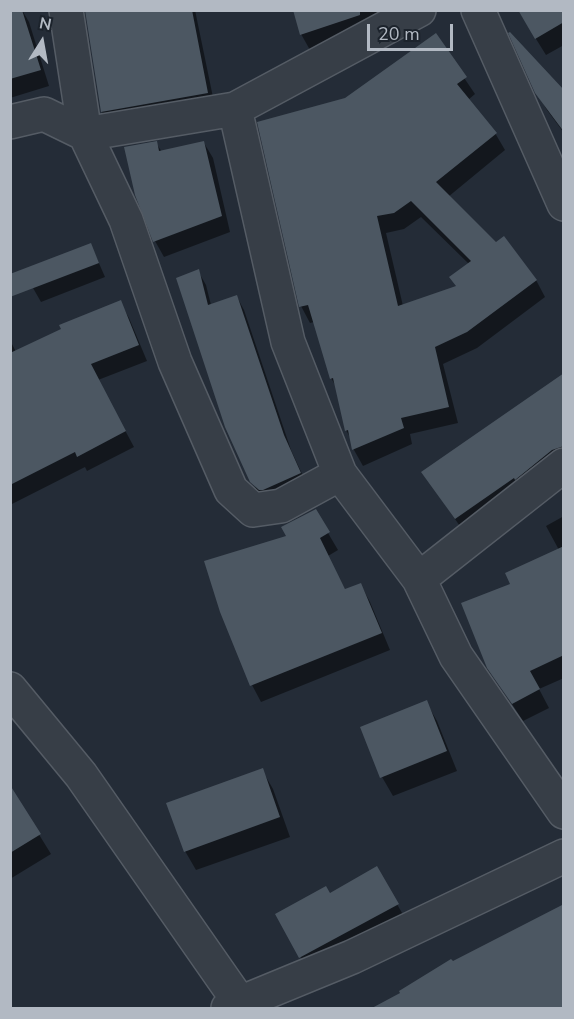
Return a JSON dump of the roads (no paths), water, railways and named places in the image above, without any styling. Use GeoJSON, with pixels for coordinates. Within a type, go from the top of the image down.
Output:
{"type":"FeatureCollection","features":[{"type":"Feature","properties":{"kind":"street"},"geometry":{"type":"LineString","coordinates":[[66,10],[85,134],[126,220],[175,362],[231,490],[253,510],[280,506],[340,474]]}},
{"type":"Feature","properties":{"kind":"street"},"geometry":{"type":"LineString","coordinates":[[10,122],[44,114],[85,134],[235,109],[419,10]]}},
{"type":"Feature","properties":{"kind":"street"},"geometry":{"type":"LineString","coordinates":[[478,10],[564,204]]}},
{"type":"Feature","properties":{"kind":"street"},"geometry":{"type":"LineString","coordinates":[[235,109],[288,342],[340,474],[419,579],[456,656],[564,812]]}},
{"type":"Feature","properties":{"kind":"street"},"geometry":{"type":"LineString","coordinates":[[419,579],[564,465]]}},
{"type":"Feature","properties":{"kind":"street"},"geometry":{"type":"LineString","coordinates":[[10,689],[81,775],[234,1006],[352,957],[564,856]]}}]}
